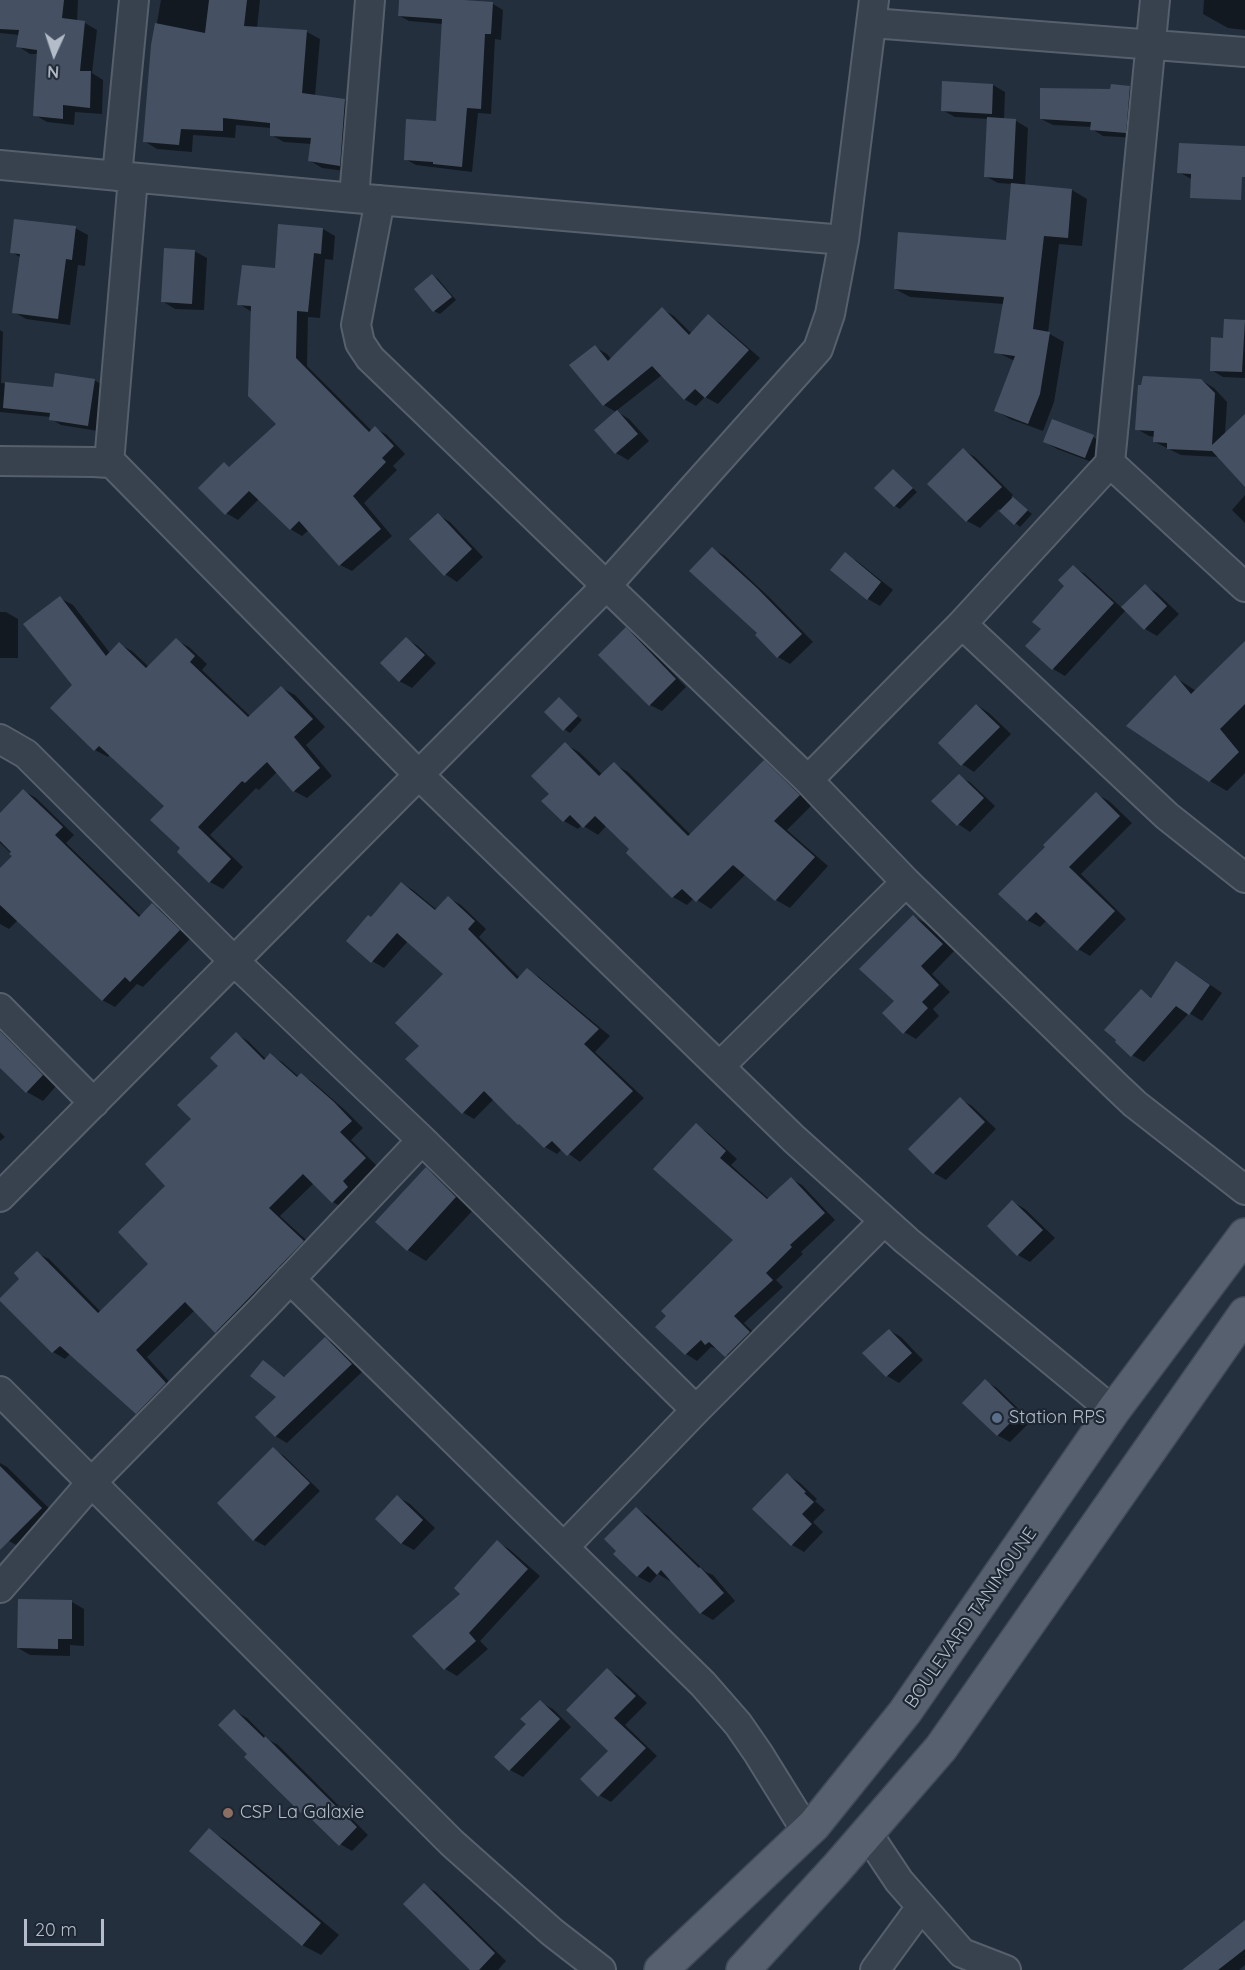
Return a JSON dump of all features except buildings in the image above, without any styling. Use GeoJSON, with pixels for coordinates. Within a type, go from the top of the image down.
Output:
{"type":"FeatureCollection","features":[{"type":"Feature","properties":{"kind":"main road","name":"BOULEVARD TANIMOUNE"},"geometry":{"type":"LineString","coordinates":[[661,1970],[807,1832],[905,1712],[1113,1411],[1245,1235]]}},
{"type":"Feature","properties":{"kind":"main road"},"geometry":{"type":"LineString","coordinates":[[743,1970],[941,1748],[1245,1314]]}},
{"type":"Feature","properties":{"kind":"street"},"geometry":{"type":"LineString","coordinates":[[110,463],[134,0]]}},
{"type":"Feature","properties":{"kind":"street"},"geometry":{"type":"LineString","coordinates":[[370,0],[367,199],[356,325],[360,343],[370,358],[808,780],[906,882],[1135,1104],[1245,1191]]}},
{"type":"Feature","properties":{"kind":"street"},"geometry":{"type":"LineString","coordinates":[[808,780],[962,624],[1110,463],[1155,0]]}},
{"type":"Feature","properties":{"kind":"street"},"geometry":{"type":"LineString","coordinates":[[0,1197],[606,586],[818,349],[830,314],[844,240],[873,11],[1245,52]]}},
{"type":"Feature","properties":{"kind":"street"},"geometry":{"type":"LineString","coordinates":[[0,165],[844,240]]}},
{"type":"Feature","properties":{"kind":"street"},"geometry":{"type":"LineString","coordinates":[[0,461],[110,463],[126,475],[419,775],[794,1138],[884,1221],[1113,1411]]}},
{"type":"Feature","properties":{"kind":"street"},"geometry":{"type":"LineString","coordinates":[[1110,463],[1245,587]]}},
{"type":"Feature","properties":{"kind":"street"},"geometry":{"type":"LineString","coordinates":[[962,624],[1167,816],[1245,878]]}},
{"type":"Feature","properties":{"kind":"street"},"geometry":{"type":"LineString","coordinates":[[0,739],[26,754],[233,960],[422,1140],[696,1410]]}},
{"type":"Feature","properties":{"kind":"street"},"geometry":{"type":"LineString","coordinates":[[720,1066],[906,882]]}},
{"type":"Feature","properties":{"kind":"street"},"geometry":{"type":"LineString","coordinates":[[0,1008],[94,1103]]}},
{"type":"Feature","properties":{"kind":"street"},"geometry":{"type":"LineString","coordinates":[[0,1588],[92,1482],[290,1280],[422,1140]]}},
{"type":"Feature","properties":{"kind":"street"},"geometry":{"type":"LineString","coordinates":[[565,1546],[884,1221]]}},
{"type":"Feature","properties":{"kind":"street"},"geometry":{"type":"LineString","coordinates":[[290,1280],[565,1546],[716,1698],[758,1753],[807,1832]]}},
{"type":"Feature","properties":{"kind":"street"},"geometry":{"type":"LineString","coordinates":[[0,1391],[458,1848],[552,1932],[601,1970]]}},
{"type":"Feature","properties":{"kind":"street"},"geometry":{"type":"LineString","coordinates":[[867,1833],[899,1881],[962,1953],[1006,1970]]}},
{"type":"Feature","properties":{"kind":"street"},"geometry":{"type":"LineString","coordinates":[[876,1970],[921,1907]]}},
{"type":"Feature","properties":{"kind":"place","name":"Station RPS"},"geometry":{"type":"Point","coordinates":[997,1418]}},
{"type":"Feature","properties":{"kind":"place","name":"CSP La Galaxie"},"geometry":{"type":"Point","coordinates":[228,1813]}}]}
